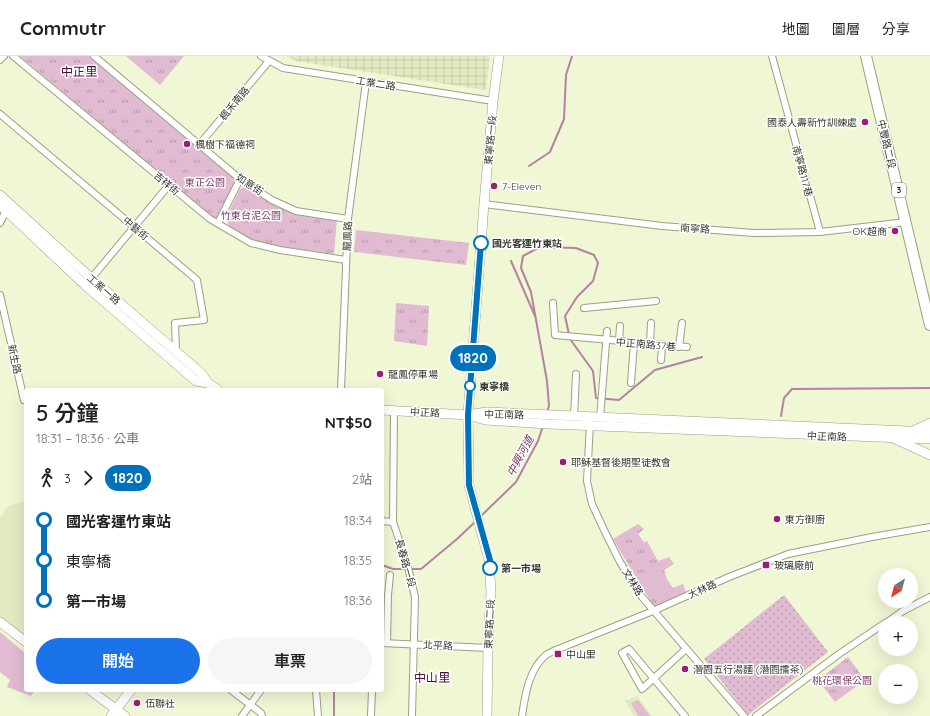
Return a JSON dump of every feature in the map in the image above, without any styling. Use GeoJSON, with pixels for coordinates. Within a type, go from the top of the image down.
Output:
{"type":"FeatureCollection","features":[{"type":"Feature","properties":{"kind":"main road","name":"中豐路二段"},"geometry":{"type":"LineString","coordinates":[[866,56],[930,325]]}},
{"type":"Feature","properties":{"kind":"street"},"geometry":{"type":"LineString","coordinates":[[0,60],[4,56]]}},
{"type":"Feature","properties":{"kind":"street","name":"吉祥街"},"geometry":{"type":"LineString","coordinates":[[14,56],[210,219],[218,224],[251,243],[280,250],[346,260]]}},
{"type":"Feature","properties":{"kind":"street","name":"如意街"},"geometry":{"type":"LineString","coordinates":[[94,56],[240,179],[272,200],[296,211],[348,219]]}},
{"type":"Feature","properties":{"kind":"street","name":"工業二路"},"geometry":{"type":"LineString","coordinates":[[261,56],[283,68],[493,102]]}},
{"type":"Feature","properties":{"kind":"street","name":"東寧路一段"},"geometry":{"type":"LineString","coordinates":[[468,415],[484,204],[493,102],[499,56]]}},
{"type":"Feature","properties":{"kind":"street","name":"南寧路117巷"},"geometry":{"type":"LineString","coordinates":[[772,56],[820,232]]}},
{"type":"Feature","properties":{"kind":"street","name":"楓禾南路"},"geometry":{"type":"LineString","coordinates":[[199,145],[269,61]]}},
{"type":"Feature","properties":{"kind":"street","name":"龍鳳路"},"geometry":{"type":"LineString","coordinates":[[341,388],[348,219],[366,82]]}},
{"type":"Feature","properties":{"kind":"street","name":"中藝街"},"geometry":{"type":"LineString","coordinates":[[0,114],[197,280],[204,320],[175,324],[176,351]]}},
{"type":"Feature","properties":{"kind":"street"},"geometry":{"type":"LineString","coordinates":[[218,224],[240,179]]}},
{"type":"Feature","properties":{"kind":"street"},"geometry":{"type":"LineString","coordinates":[[85,285],[169,185]]}},
{"type":"Feature","properties":{"kind":"street","name":"工業一路"},"geometry":{"type":"LineString","coordinates":[[0,195],[5,206],[85,285],[196,381],[208,383]]}},
{"type":"Feature","properties":{"kind":"street","name":"南寧路"},"geometry":{"type":"LineString","coordinates":[[484,204],[662,226],[754,233],[820,232],[906,222]]}},
{"type":"Feature","properties":{"kind":"street"},"geometry":{"type":"LineString","coordinates":[[0,223],[5,206]]}},
{"type":"Feature","properties":{"kind":"street","name":"工業一路"},"geometry":{"type":"LineString","coordinates":[[5,206],[176,351],[202,374],[208,383],[215,388]]}},
{"type":"Feature","properties":{"kind":"street","name":"新生路"},"geometry":{"type":"LineString","coordinates":[[0,295],[24,400]]}},
{"type":"Feature","properties":{"kind":"street"},"geometry":{"type":"LineString","coordinates":[[584,308],[656,301]]}},
{"type":"Feature","properties":{"kind":"street","name":"中正南路37巷"},"geometry":{"type":"LineString","coordinates":[[553,303],[555,335],[687,347]]}},
{"type":"Feature","properties":{"kind":"street"},"geometry":{"type":"LineString","coordinates":[[650,344],[651,323]]}},
{"type":"Feature","properties":{"kind":"street"},"geometry":{"type":"LineString","coordinates":[[679,347],[682,323]]}},
{"type":"Feature","properties":{"kind":"street"},"geometry":{"type":"LineString","coordinates":[[619,342],[620,326]]}},
{"type":"Feature","properties":{"kind":"street"},"geometry":{"type":"LineString","coordinates":[[606,340],[607,331]]}},
{"type":"Feature","properties":{"kind":"street","name":"中正南路37巷"},"geometry":{"type":"LineString","coordinates":[[600,418],[606,340]]}},
{"type":"Feature","properties":{"kind":"street"},"geometry":{"type":"LineString","coordinates":[[631,383],[634,343]]}},
{"type":"Feature","properties":{"kind":"street"},"geometry":{"type":"LineString","coordinates":[[661,360],[662,345]]}},
{"type":"Feature","properties":{"kind":"street"},"geometry":{"type":"LineString","coordinates":[[574,417],[576,374]]}},
{"type":"Feature","properties":{"kind":"street","name":"中正路"},"geometry":{"type":"LineString","coordinates":[[384,410],[468,415]]}},
{"type":"Feature","properties":{"kind":"street","name":"長春路一段"},"geometry":{"type":"LineString","coordinates":[[394,411],[393,522],[407,563],[415,597],[412,716]]}},
{"type":"Feature","properties":{"kind":"street","name":"中正南路"},"geometry":{"type":"LineString","coordinates":[[468,415],[485,420],[545,420],[892,438],[930,438]]}},
{"type":"Feature","properties":{"kind":"street","name":"東寧路二段"},"geometry":{"type":"LineString","coordinates":[[468,415],[469,485],[490,560],[491,592],[487,716]]}},
{"type":"Feature","properties":{"kind":"street","name":"中正南路"},"geometry":{"type":"LineString","coordinates":[[545,420],[574,417],[590,422],[600,418],[930,432]]}},
{"type":"Feature","properties":{"kind":"street","name":"文林路"},"geometry":{"type":"LineString","coordinates":[[590,422],[587,481],[592,504],[604,532],[620,562],[642,597],[744,716]]}},
{"type":"Feature","properties":{"kind":"street"},"geometry":{"type":"LineString","coordinates":[[911,432],[930,423]]}},
{"type":"Feature","properties":{"kind":"street"},"geometry":{"type":"LineString","coordinates":[[892,438],[930,455]]}},
{"type":"Feature","properties":{"kind":"street"},"geometry":{"type":"LineString","coordinates":[[384,521],[393,522]]}},
{"type":"Feature","properties":{"kind":"street","name":"大林路"},"geometry":{"type":"LineString","coordinates":[[522,716],[529,683],[533,672],[547,655],[653,611],[729,577],[788,554],[930,527]]}},
{"type":"Feature","properties":{"kind":"street"},"geometry":{"type":"LineString","coordinates":[[385,642],[390,575]]}},
{"type":"Feature","properties":{"kind":"street"},"geometry":{"type":"LineString","coordinates":[[896,616],[930,597]]}},
{"type":"Feature","properties":{"kind":"street"},"geometry":{"type":"LineString","coordinates":[[0,622],[24,640]]}},
{"type":"Feature","properties":{"kind":"street"},"geometry":{"type":"LineString","coordinates":[[756,716],[839,654],[878,628]]}},
{"type":"Feature","properties":{"kind":"street","name":"北平路"},"geometry":{"type":"LineString","coordinates":[[385,642],[488,648]]}},
{"type":"Feature","properties":{"kind":"street"},"geometry":{"type":"LineString","coordinates":[[685,716],[654,678],[629,649],[622,653],[642,688],[654,678],[686,649]]}},
{"type":"Feature","properties":{"kind":"street"},"geometry":{"type":"LineString","coordinates":[[92,692],[114,713],[125,716]]}},
{"type":"Feature","properties":{"kind":"street"},"geometry":{"type":"LineString","coordinates":[[114,713],[130,692]]}},
{"type":"Feature","properties":{"kind":"street"},"geometry":{"type":"LineString","coordinates":[[234,692],[251,704],[261,713],[262,716]]}},
{"type":"Feature","properties":{"kind":"street"},"geometry":{"type":"LineString","coordinates":[[242,716],[260,692]]}},
{"type":"Feature","properties":{"kind":"street"},"geometry":{"type":"LineString","coordinates":[[316,692],[318,716]]}},
{"type":"Feature","properties":{"kind":"street"},"geometry":{"type":"LineString","coordinates":[[371,716],[372,692]]}},
{"type":"Feature","properties":{"kind":"shaded area"},"geometry":{"type":"Polygon","coordinates":[[[286,56],[490,56],[486,90],[296,61],[286,56]]]}},
{"type":"Feature","properties":{"kind":"shaded area"},"geometry":{"type":"Polygon","coordinates":[[[24,502],[24,636],[0,618],[0,518],[8,506],[24,502]]]}},
{"type":"Feature","properties":{"kind":"shaded area"},"geometry":{"type":"Polygon","coordinates":[[[637,696],[652,716],[634,716],[625,701],[637,696]]]}},
{"type":"Feature","properties":{"kind":"green space","name":"東正公園"},"geometry":{"type":"Polygon","coordinates":[[[20,56],[89,56],[236,178],[217,221],[20,56]]]}},
{"type":"Feature","properties":{"kind":"green space"},"geometry":{"type":"Polygon","coordinates":[[[126,56],[184,56],[160,85],[126,56]]]}},
{"type":"Feature","properties":{"kind":"green space","name":"竹東台泥公園"},"geometry":{"type":"Polygon","coordinates":[[[247,186],[296,214],[337,220],[334,254],[278,246],[252,240],[229,226],[226,218],[240,189],[247,186]]]}},
{"type":"Feature","properties":{"kind":"green space"},"geometry":{"type":"Polygon","coordinates":[[[356,230],[469,243],[466,265],[354,252],[356,230]]]}},
{"type":"Feature","properties":{"kind":"green space"},"geometry":{"type":"Polygon","coordinates":[[[396,303],[429,306],[427,346],[394,341],[396,303]]]}},
{"type":"Feature","properties":{"kind":"green space"},"geometry":{"type":"Polygon","coordinates":[[[638,524],[644,529],[638,534],[644,542],[647,541],[658,561],[669,557],[674,564],[664,570],[667,579],[673,588],[683,584],[686,592],[654,607],[613,539],[638,524]]]}},
{"type":"Feature","properties":{"kind":"green space"},"geometry":{"type":"Polygon","coordinates":[[[663,573],[671,591],[652,599],[644,582],[663,573]]]}},
{"type":"Feature","properties":{"kind":"green space"},"geometry":{"type":"Polygon","coordinates":[[[784,595],[828,652],[748,715],[704,659],[784,595]]]}},
{"type":"Feature","properties":{"kind":"green space"},"geometry":{"type":"Polygon","coordinates":[[[0,632],[24,652],[24,692],[34,692],[31,696],[7,687],[10,680],[0,672],[0,632]]]}},
{"type":"Feature","properties":{"kind":"green space","name":"桃花環保公園"},"geometry":{"type":"Polygon","coordinates":[[[848,657],[865,680],[835,702],[818,680],[848,657]]]}},
{"type":"Feature","properties":{"kind":"green space"},"geometry":{"type":"Polygon","coordinates":[[[638,700],[650,716],[638,716],[631,703],[638,700]]]}},
{"type":"Feature","properties":{"kind":"waterway"},"geometry":{"type":"LineString","coordinates":[[529,166],[550,152],[564,119],[566,75],[572,56]]}},
{"type":"Feature","properties":{"kind":"waterway"},"geometry":{"type":"LineString","coordinates":[[547,412],[549,406],[547,381],[531,292],[521,268],[523,256],[540,247],[576,248],[594,255],[598,263],[593,281],[577,297],[565,316],[570,339],[593,371],[596,398],[619,400],[655,370],[702,357]]}},
{"type":"Feature","properties":{"kind":"waterway"},"geometry":{"type":"LineString","coordinates":[[511,261],[535,316]]}},
{"type":"Feature","properties":{"kind":"waterway"},"geometry":{"type":"LineString","coordinates":[[781,416],[784,398],[792,389],[930,388]]}},
{"type":"Feature","properties":{"kind":"waterway","name":"中興河道"},"geometry":{"type":"LineString","coordinates":[[481,516],[516,482],[538,441],[543,426]]}},
{"type":"Feature","properties":{"kind":"waterway","name":"中興河道"},"geometry":{"type":"LineString","coordinates":[[411,569],[421,569],[476,521]]}},
{"type":"Feature","properties":{"kind":"waterway","name":"中興河道"},"geometry":{"type":"LineString","coordinates":[[384,566],[393,569],[406,569]]}},
{"type":"Feature","properties":{"kind":"waterway","name":"中興河道"},"geometry":{"type":"LineString","coordinates":[[334,692],[334,716]]}},
{"type":"Feature","properties":{"kind":"bus line","name":"1820"},"geometry":{"type":"LineString","coordinates":[[481,243],[468,415],[468,454],[470,492],[490,560],[490,568]]}},
{"type":"Feature","properties":{"kind":"place","name":"國泰人壽新竹訓練處"},"geometry":{"type":"Point","coordinates":[865,122]}},
{"type":"Feature","properties":{"kind":"place","name":"楓樹下福德祠"},"geometry":{"type":"Point","coordinates":[187,144]}},
{"type":"Feature","properties":{"kind":"place","name":"7-Eleven"},"geometry":{"type":"Point","coordinates":[494,186]}},
{"type":"Feature","properties":{"kind":"place","name":"OK超商"},"geometry":{"type":"Point","coordinates":[895,231]}},
{"type":"Feature","properties":{"kind":"place","name":"國光客運竹東站"},"geometry":{"type":"Point","coordinates":[481,243]}},
{"type":"Feature","properties":{"kind":"place","name":"龍鳳停車場"},"geometry":{"type":"Point","coordinates":[380,374]}},
{"type":"Feature","properties":{"kind":"place","name":"東寧橋"},"geometry":{"type":"Point","coordinates":[470,386]}},
{"type":"Feature","properties":{"kind":"place","name":"耶穌基督後期聖徒教會"},"geometry":{"type":"Point","coordinates":[563,462]}},
{"type":"Feature","properties":{"kind":"place","name":"東方御廚"},"geometry":{"type":"Point","coordinates":[777,519]}},
{"type":"Feature","properties":{"kind":"place","name":"玻璃廠前"},"geometry":{"type":"Point","coordinates":[766,565]}},
{"type":"Feature","properties":{"kind":"place","name":"第一市場"},"geometry":{"type":"Point","coordinates":[490,568]}},
{"type":"Feature","properties":{"kind":"place","name":"中山里"},"geometry":{"type":"Point","coordinates":[558,654]}},
{"type":"Feature","properties":{"kind":"place","name":"潛園五行湯麵 (潛園擂茶)"},"geometry":{"type":"Point","coordinates":[685,669]}},
{"type":"Feature","properties":{"kind":"place","name":"伍聯社"},"geometry":{"type":"Point","coordinates":[137,703]}},
{"type":"Feature","properties":{"kind":"district","name":"中正里"},"geometry":{"type":"Point","coordinates":[79,72]}},
{"type":"Feature","properties":{"kind":"district","name":"中山里"},"geometry":{"type":"Point","coordinates":[432,678]}}]}
